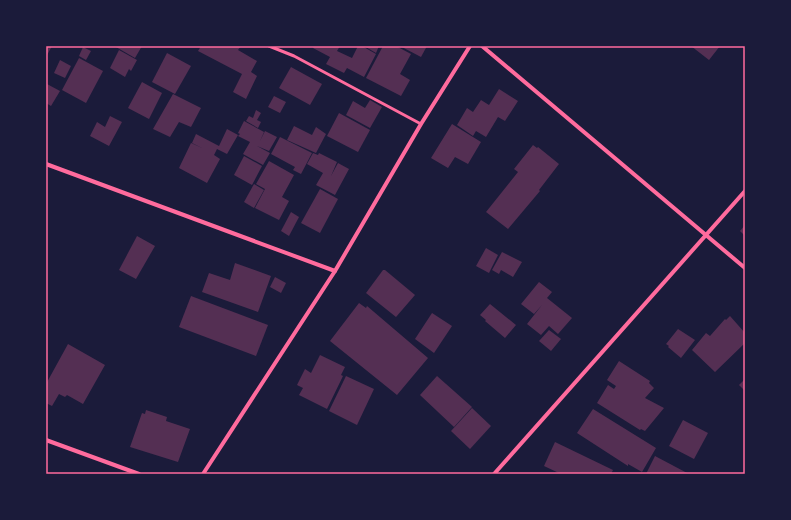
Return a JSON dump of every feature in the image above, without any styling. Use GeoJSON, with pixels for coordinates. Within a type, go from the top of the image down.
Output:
{"type":"FeatureCollection","features":[{"type":"Feature","properties":{"kind":"street"},"geometry":{"type":"LineString","coordinates":[[203,474],[335,271],[421,124],[470,46]]}},
{"type":"Feature","properties":{"kind":"street"},"geometry":{"type":"LineString","coordinates":[[482,46],[745,268]]}},
{"type":"Feature","properties":{"kind":"street"},"geometry":{"type":"LineString","coordinates":[[46,164],[335,271]]}},
{"type":"Feature","properties":{"kind":"street"},"geometry":{"type":"LineString","coordinates":[[494,474],[745,191]]}},
{"type":"Feature","properties":{"kind":"street"},"geometry":{"type":"LineString","coordinates":[[46,440],[139,474]]}},
{"type":"Feature","properties":{"kind":"lane"},"geometry":{"type":"LineString","coordinates":[[269,46],[294,56],[421,124]]}},
{"type":"Feature","properties":{"kind":"building"},"geometry":{"type":"Polygon","coordinates":[[[46,46],[52,46],[46,57],[46,46]]]}},
{"type":"Feature","properties":{"kind":"building"},"geometry":{"type":"Polygon","coordinates":[[[142,46],[135,58],[116,47],[142,46]]]}},
{"type":"Feature","properties":{"kind":"building"},"geometry":{"type":"Polygon","coordinates":[[[201,46],[241,46],[238,50],[257,61],[251,72],[257,76],[246,99],[233,92],[242,74],[198,51],[201,46]]]}},
{"type":"Feature","properties":{"kind":"building"},"geometry":{"type":"Polygon","coordinates":[[[314,46],[340,46],[337,51],[352,58],[358,46],[362,46],[376,54],[364,77],[347,68],[344,73],[326,64],[330,57],[313,48],[314,46]]]}},
{"type":"Feature","properties":{"kind":"building"},"geometry":{"type":"Polygon","coordinates":[[[364,46],[379,46],[376,53],[364,46]]]}},
{"type":"Feature","properties":{"kind":"building"},"geometry":{"type":"Polygon","coordinates":[[[383,46],[396,46],[411,54],[400,74],[410,80],[401,96],[366,78],[383,46]]]}},
{"type":"Feature","properties":{"kind":"building"},"geometry":{"type":"Polygon","coordinates":[[[400,46],[427,46],[421,57],[400,46]]]}},
{"type":"Feature","properties":{"kind":"building"},"geometry":{"type":"Polygon","coordinates":[[[691,46],[720,46],[709,60],[691,46]]]}},
{"type":"Feature","properties":{"kind":"building"},"geometry":{"type":"Polygon","coordinates":[[[83,47],[91,51],[86,60],[79,56],[83,47]]]}},
{"type":"Feature","properties":{"kind":"building"},"geometry":{"type":"Polygon","coordinates":[[[119,50],[137,60],[131,71],[129,69],[125,77],[110,68],[119,50]]]}},
{"type":"Feature","properties":{"kind":"building"},"geometry":{"type":"Polygon","coordinates":[[[167,53],[191,66],[175,94],[152,82],[167,53]]]}},
{"type":"Feature","properties":{"kind":"building"},"geometry":{"type":"Polygon","coordinates":[[[79,58],[103,71],[86,103],[62,90],[79,58]]]}},
{"type":"Feature","properties":{"kind":"building"},"geometry":{"type":"Polygon","coordinates":[[[60,60],[71,66],[65,78],[54,73],[60,60]]]}},
{"type":"Feature","properties":{"kind":"building"},"geometry":{"type":"Polygon","coordinates":[[[291,67],[322,84],[310,105],[279,88],[291,67]]]}},
{"type":"Feature","properties":{"kind":"building"},"geometry":{"type":"Polygon","coordinates":[[[142,82],[162,93],[149,119],[128,108],[142,82]]]}},
{"type":"Feature","properties":{"kind":"building"},"geometry":{"type":"Polygon","coordinates":[[[47,84],[60,91],[51,106],[46,103],[47,84]]]}},
{"type":"Feature","properties":{"kind":"building"},"geometry":{"type":"Polygon","coordinates":[[[499,89],[518,101],[505,121],[498,117],[486,137],[476,131],[473,136],[457,125],[467,108],[473,112],[481,100],[489,105],[499,89]]]}},
{"type":"Feature","properties":{"kind":"building"},"geometry":{"type":"Polygon","coordinates":[[[173,94],[201,108],[191,127],[179,122],[170,137],[153,129],[173,94]]]}},
{"type":"Feature","properties":{"kind":"building"},"geometry":{"type":"Polygon","coordinates":[[[274,96],[286,102],[280,113],[268,107],[274,96]]]}},
{"type":"Feature","properties":{"kind":"building"},"geometry":{"type":"Polygon","coordinates":[[[370,100],[382,107],[370,128],[346,115],[353,101],[365,108],[370,100]]]}},
{"type":"Feature","properties":{"kind":"building"},"geometry":{"type":"Polygon","coordinates":[[[256,110],[261,113],[257,120],[261,122],[258,128],[246,121],[249,116],[253,118],[256,110]]]}},
{"type":"Feature","properties":{"kind":"building"},"geometry":{"type":"Polygon","coordinates":[[[339,113],[370,130],[358,152],[327,136],[339,113]]]}},
{"type":"Feature","properties":{"kind":"building"},"geometry":{"type":"Polygon","coordinates":[[[110,116],[122,122],[109,146],[90,136],[97,122],[105,127],[110,116]]]}},
{"type":"Feature","properties":{"kind":"building"},"geometry":{"type":"Polygon","coordinates":[[[244,121],[264,132],[260,141],[265,131],[277,137],[269,151],[257,146],[270,153],[263,165],[243,154],[250,142],[238,136],[244,121]]]}},
{"type":"Feature","properties":{"kind":"building"},"geometry":{"type":"Polygon","coordinates":[[[452,124],[481,142],[468,164],[455,157],[448,168],[431,158],[452,124]]]}},
{"type":"Feature","properties":{"kind":"building"},"geometry":{"type":"Polygon","coordinates":[[[294,126],[312,135],[316,127],[326,134],[316,153],[287,140],[294,126]]]}},
{"type":"Feature","properties":{"kind":"building"},"geometry":{"type":"Polygon","coordinates":[[[227,129],[238,135],[227,154],[217,149],[214,155],[220,159],[207,183],[179,168],[191,143],[202,148],[192,143],[196,134],[219,146],[227,129]]]}},
{"type":"Feature","properties":{"kind":"building"},"geometry":{"type":"Polygon","coordinates":[[[280,137],[312,153],[301,174],[293,170],[295,167],[271,154],[280,137]]]}},
{"type":"Feature","properties":{"kind":"building"},"geometry":{"type":"Polygon","coordinates":[[[533,145],[537,148],[538,147],[559,164],[539,190],[540,191],[508,229],[486,212],[518,172],[514,169],[533,145]]]}},
{"type":"Feature","properties":{"kind":"building"},"geometry":{"type":"Polygon","coordinates":[[[313,153],[318,155],[319,153],[337,162],[331,176],[338,163],[349,169],[335,195],[316,185],[323,173],[307,164],[313,153]]]}},
{"type":"Feature","properties":{"kind":"building"},"geometry":{"type":"Polygon","coordinates":[[[244,156],[262,166],[252,185],[234,175],[244,156]]]}},
{"type":"Feature","properties":{"kind":"building"},"geometry":{"type":"Polygon","coordinates":[[[269,161],[294,175],[282,197],[289,201],[279,220],[255,208],[265,189],[256,184],[269,161]]]}},
{"type":"Feature","properties":{"kind":"building"},"geometry":{"type":"Polygon","coordinates":[[[254,184],[264,190],[254,208],[244,202],[254,184]]]}},
{"type":"Feature","properties":{"kind":"building"},"geometry":{"type":"Polygon","coordinates":[[[320,189],[338,199],[320,233],[301,223],[320,189]]]}},
{"type":"Feature","properties":{"kind":"building"},"geometry":{"type":"Polygon","coordinates":[[[291,212],[299,217],[289,236],[281,231],[291,212]]]}},
{"type":"Feature","properties":{"kind":"building"},"geometry":{"type":"Polygon","coordinates":[[[745,225],[745,236],[740,231],[745,225]]]}},
{"type":"Feature","properties":{"kind":"building"},"geometry":{"type":"Polygon","coordinates":[[[137,236],[155,246],[136,279],[119,270],[137,236]]]}},
{"type":"Feature","properties":{"kind":"building"},"geometry":{"type":"Polygon","coordinates":[[[486,248],[498,255],[489,273],[476,266],[486,248]]]}},
{"type":"Feature","properties":{"kind":"building"},"geometry":{"type":"Polygon","coordinates":[[[502,252],[522,262],[513,277],[501,270],[499,274],[492,270],[502,252]]]}},
{"type":"Feature","properties":{"kind":"building"},"geometry":{"type":"Polygon","coordinates":[[[235,263],[271,276],[258,312],[202,292],[209,273],[230,280],[235,263]]]}},
{"type":"Feature","properties":{"kind":"building"},"geometry":{"type":"Polygon","coordinates":[[[383,270],[385,270],[415,295],[396,317],[366,293],[383,270]]]}},
{"type":"Feature","properties":{"kind":"building"},"geometry":{"type":"Polygon","coordinates":[[[275,277],[286,283],[281,293],[270,287],[275,277]]]}},
{"type":"Feature","properties":{"kind":"building"},"geometry":{"type":"Polygon","coordinates":[[[539,282],[552,292],[547,298],[572,318],[558,334],[549,326],[541,335],[527,324],[542,305],[534,314],[521,304],[539,282]]]}},
{"type":"Feature","properties":{"kind":"building"},"geometry":{"type":"Polygon","coordinates":[[[191,296],[268,325],[256,356],[179,327],[191,296]]]}},
{"type":"Feature","properties":{"kind":"building"},"geometry":{"type":"Polygon","coordinates":[[[359,303],[366,308],[367,306],[428,358],[397,395],[330,341],[359,303]]]}},
{"type":"Feature","properties":{"kind":"building"},"geometry":{"type":"Polygon","coordinates":[[[490,304],[516,325],[505,338],[480,315],[490,304]]]}},
{"type":"Feature","properties":{"kind":"building"},"geometry":{"type":"Polygon","coordinates":[[[432,313],[452,326],[434,353],[415,339],[432,313]]]}},
{"type":"Feature","properties":{"kind":"building"},"geometry":{"type":"Polygon","coordinates":[[[730,316],[745,333],[745,343],[715,372],[692,350],[706,333],[710,336],[725,319],[726,320],[730,316]]]}},
{"type":"Feature","properties":{"kind":"building"},"geometry":{"type":"Polygon","coordinates":[[[678,329],[695,340],[681,358],[666,344],[678,329]]]}},
{"type":"Feature","properties":{"kind":"building"},"geometry":{"type":"Polygon","coordinates":[[[549,330],[561,339],[551,351],[539,341],[549,330]]]}},
{"type":"Feature","properties":{"kind":"building"},"geometry":{"type":"Polygon","coordinates":[[[68,344],[105,365],[83,404],[67,395],[65,397],[59,394],[52,406],[46,403],[46,384],[68,344]]]}},
{"type":"Feature","properties":{"kind":"building"},"geometry":{"type":"Polygon","coordinates":[[[320,355],[345,367],[341,375],[343,376],[327,409],[299,395],[303,388],[297,385],[305,369],[311,373],[320,355]]]}},
{"type":"Feature","properties":{"kind":"building"},"geometry":{"type":"Polygon","coordinates":[[[619,361],[650,381],[649,383],[654,388],[645,398],[664,408],[645,431],[640,430],[597,403],[608,385],[614,389],[616,386],[607,380],[619,361]]]}},
{"type":"Feature","properties":{"kind":"building"},"geometry":{"type":"Polygon","coordinates":[[[346,376],[374,389],[357,425],[329,411],[346,376]]]}},
{"type":"Feature","properties":{"kind":"building"},"geometry":{"type":"Polygon","coordinates":[[[437,376],[472,407],[454,427],[420,395],[437,376]]]}},
{"type":"Feature","properties":{"kind":"building"},"geometry":{"type":"Polygon","coordinates":[[[745,379],[745,391],[739,385],[745,379]]]}},
{"type":"Feature","properties":{"kind":"building"},"geometry":{"type":"Polygon","coordinates":[[[472,408],[491,426],[470,449],[451,431],[472,408]]]}},
{"type":"Feature","properties":{"kind":"building"},"geometry":{"type":"Polygon","coordinates":[[[593,409],[656,448],[642,472],[628,464],[628,466],[577,433],[593,409]]]}},
{"type":"Feature","properties":{"kind":"building"},"geometry":{"type":"Polygon","coordinates":[[[146,410],[167,417],[166,421],[190,429],[178,462],[130,447],[142,413],[145,414],[146,410]]]}},
{"type":"Feature","properties":{"kind":"building"},"geometry":{"type":"Polygon","coordinates":[[[683,420],[708,433],[694,459],[669,446],[683,420]]]}},
{"type":"Feature","properties":{"kind":"building"},"geometry":{"type":"Polygon","coordinates":[[[555,442],[613,470],[611,474],[561,474],[544,466],[555,442]]]}},
{"type":"Feature","properties":{"kind":"building"},"geometry":{"type":"Polygon","coordinates":[[[655,456],[689,474],[646,474],[655,456]]]}}]}
